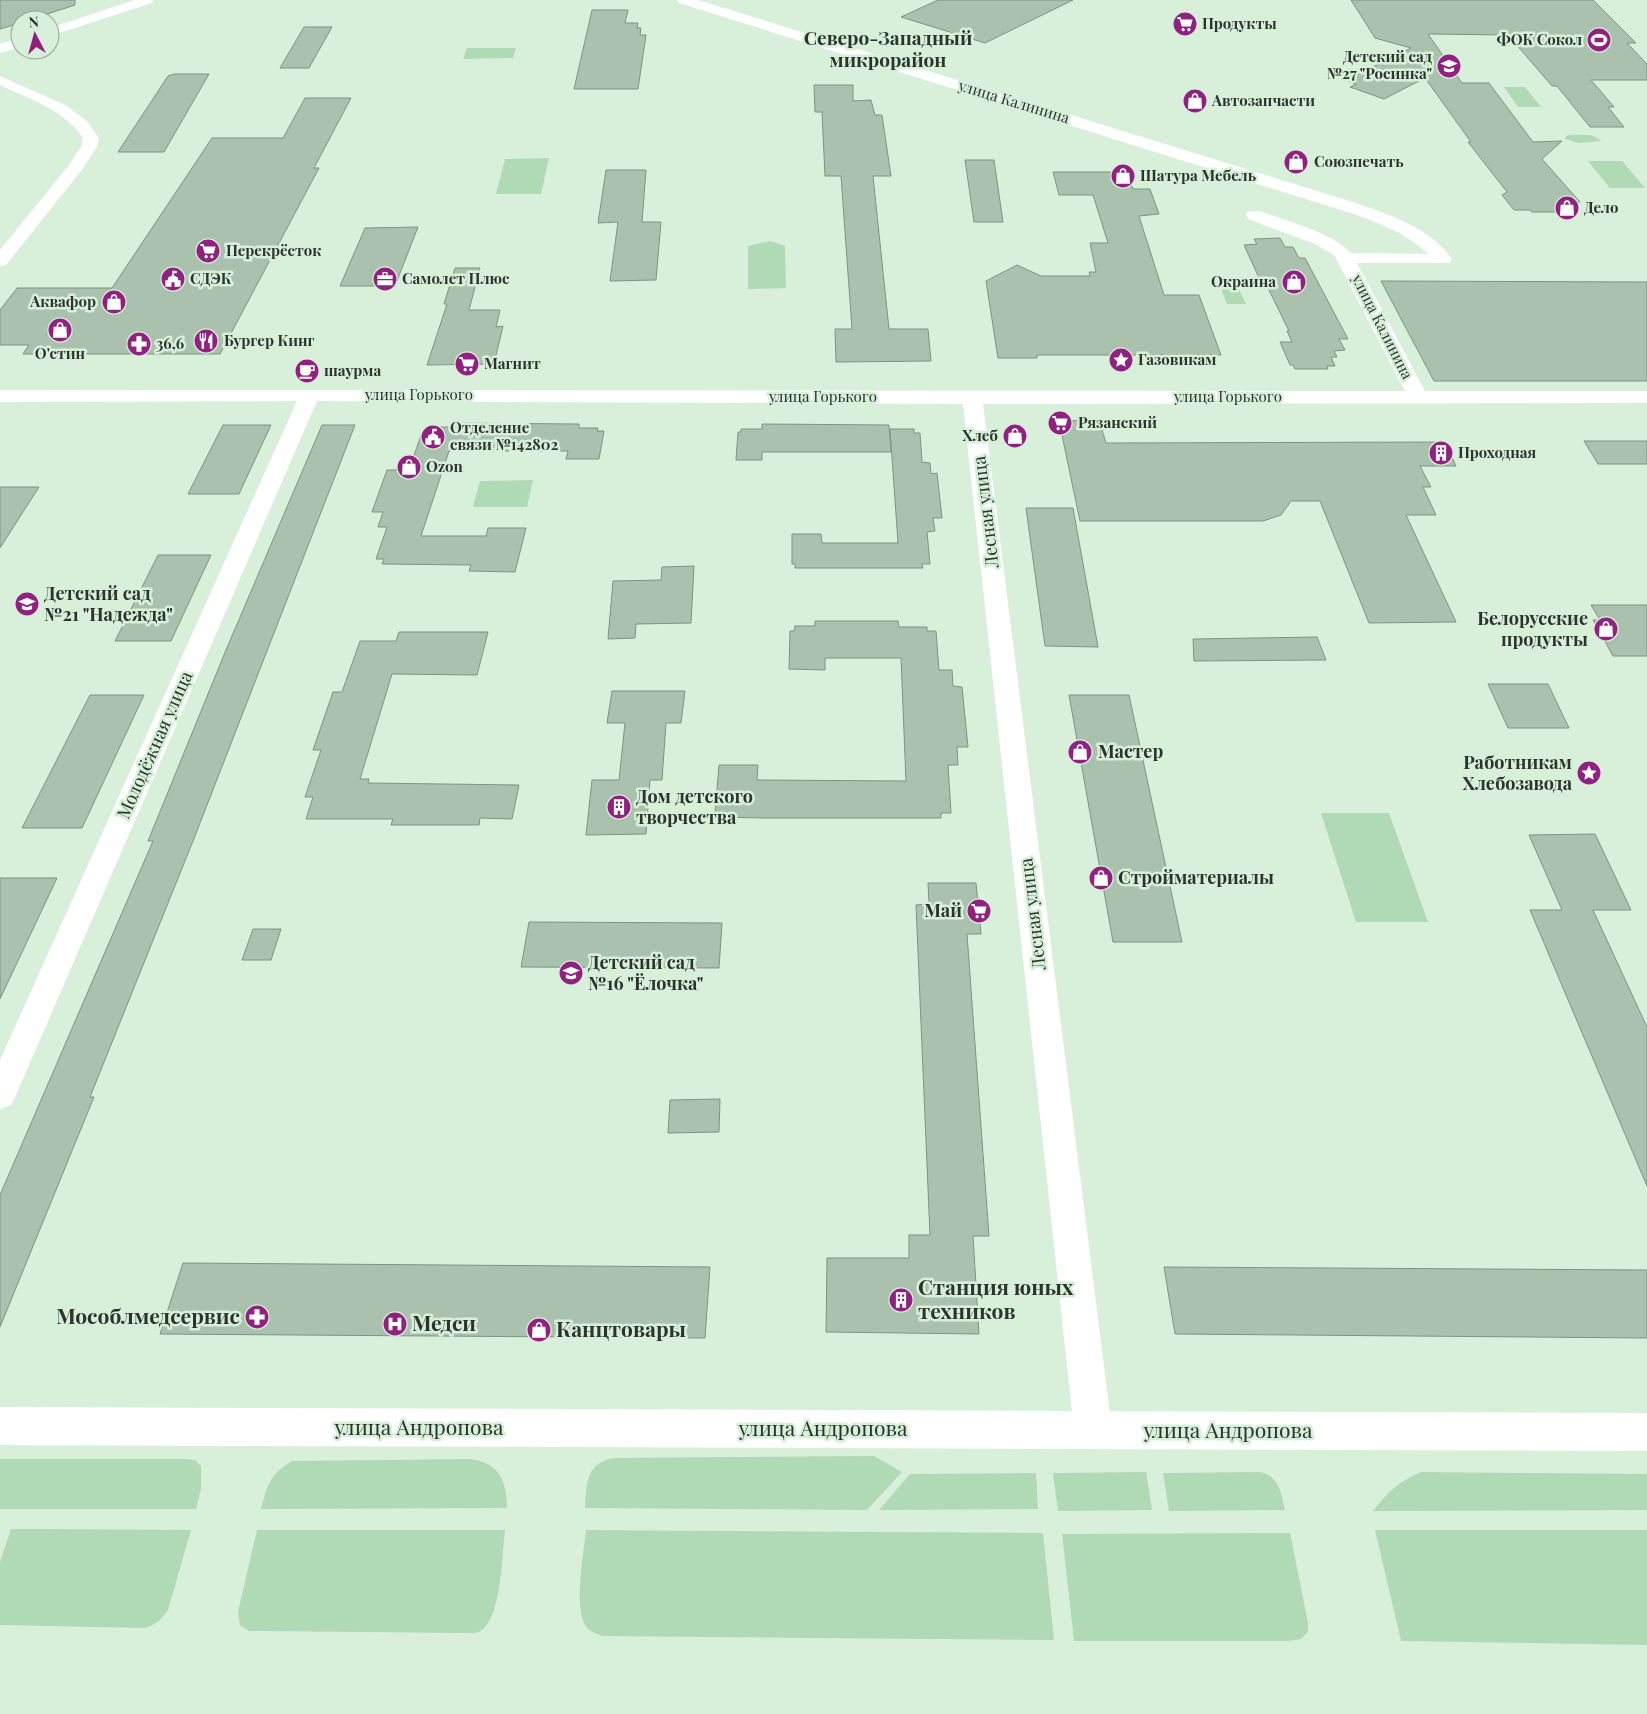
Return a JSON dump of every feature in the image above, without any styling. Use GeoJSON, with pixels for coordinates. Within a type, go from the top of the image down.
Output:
{"type":"FeatureCollection","features":[{"type":"Feature","properties":{"kind":"street"},"geometry":{"type":"LineString","coordinates":[[60,29],[147,0]]}},
{"type":"Feature","properties":{"kind":"street","name":"улица Калинина"},"geometry":{"type":"LineString","coordinates":[[684,0],[1277,195],[1347,206],[1387,221],[1418,236],[1443,259],[1346,258]]}},
{"type":"Feature","properties":{"kind":"street"},"geometry":{"type":"LineString","coordinates":[[0,80],[62,109],[82,124],[90,138],[89,147],[75,168],[0,261]]}},
{"type":"Feature","properties":{"kind":"street","name":"улица Калинина"},"geometry":{"type":"LineString","coordinates":[[1277,195],[1254,215],[1321,240],[1333,246],[1346,258],[1418,397]]}},
{"type":"Feature","properties":{"kind":"street","name":"Молодёжная улица"},"geometry":{"type":"LineString","coordinates":[[0,1095],[310,395]]}},
{"type":"Feature","properties":{"kind":"street","name":"улица Горького"},"geometry":{"type":"LineString","coordinates":[[0,396],[1647,397]]}},
{"type":"Feature","properties":{"kind":"street","name":"Лесная улица"},"geometry":{"type":"LineString","coordinates":[[972,398],[1093,1430]]}},
{"type":"Feature","properties":{"kind":"street","name":"улица Андропова"},"geometry":{"type":"LineString","coordinates":[[0,1426],[1647,1432]]}},
{"type":"Feature","properties":{"kind":"green space"},"geometry":{"type":"Polygon","coordinates":[[[467,48],[516,48],[513,58],[463,59],[467,48]]]}},
{"type":"Feature","properties":{"kind":"green space"},"geometry":{"type":"Polygon","coordinates":[[[1504,87],[1525,87],[1541,107],[1518,107],[1504,87]]]}},
{"type":"Feature","properties":{"kind":"green space"},"geometry":{"type":"Polygon","coordinates":[[[1566,136],[1591,136],[1601,141],[1579,143],[1565,139],[1566,136]]]}},
{"type":"Feature","properties":{"kind":"green space"},"geometry":{"type":"Polygon","coordinates":[[[549,158],[541,194],[496,194],[505,159],[549,158]]]}},
{"type":"Feature","properties":{"kind":"green space"},"geometry":{"type":"Polygon","coordinates":[[[1588,161],[1622,161],[1645,188],[1610,188],[1588,161]]]}},
{"type":"Feature","properties":{"kind":"green space"},"geometry":{"type":"Polygon","coordinates":[[[770,241],[785,246],[786,288],[748,289],[748,246],[770,241]]]}},
{"type":"Feature","properties":{"kind":"green space"},"geometry":{"type":"Polygon","coordinates":[[[1221,289],[1239,289],[1246,304],[1227,304],[1221,289]]]}},
{"type":"Feature","properties":{"kind":"green space"},"geometry":{"type":"Polygon","coordinates":[[[533,480],[527,507],[473,507],[480,481],[533,480]]]}},
{"type":"Feature","properties":{"kind":"green space"},"geometry":{"type":"Polygon","coordinates":[[[1321,813],[1389,813],[1428,922],[1356,922],[1321,813]]]}},
{"type":"Feature","properties":{"kind":"green space"},"geometry":{"type":"Polygon","coordinates":[[[874,1456],[902,1472],[867,1510],[585,1508],[587,1483],[592,1470],[604,1461],[613,1458],[874,1456]]]}},
{"type":"Feature","properties":{"kind":"green space"},"geometry":{"type":"Polygon","coordinates":[[[0,1459],[195,1460],[201,1466],[201,1489],[196,1509],[0,1509],[0,1459]]]}},
{"type":"Feature","properties":{"kind":"green space"},"geometry":{"type":"Polygon","coordinates":[[[469,1459],[488,1464],[499,1474],[505,1489],[507,1508],[261,1509],[270,1481],[292,1461],[469,1459]]]}},
{"type":"Feature","properties":{"kind":"green space"},"geometry":{"type":"Polygon","coordinates":[[[1146,1472],[1152,1510],[1058,1511],[1053,1473],[1146,1472]]]}},
{"type":"Feature","properties":{"kind":"green space"},"geometry":{"type":"Polygon","coordinates":[[[1259,1472],[1266,1474],[1275,1481],[1285,1510],[1169,1511],[1163,1473],[1259,1472]]]}},
{"type":"Feature","properties":{"kind":"green space"},"geometry":{"type":"Polygon","coordinates":[[[1421,1472],[1647,1474],[1647,1510],[1373,1511],[1394,1488],[1421,1472]]]}},
{"type":"Feature","properties":{"kind":"green space"},"geometry":{"type":"Polygon","coordinates":[[[1036,1473],[1038,1509],[879,1510],[910,1474],[1036,1473]]]}},
{"type":"Feature","properties":{"kind":"green space"},"geometry":{"type":"Polygon","coordinates":[[[11,1529],[191,1530],[168,1610],[158,1622],[144,1628],[0,1625],[0,1562],[11,1529]]]}},
{"type":"Feature","properties":{"kind":"green space"},"geometry":{"type":"Polygon","coordinates":[[[257,1530],[505,1530],[497,1601],[487,1625],[479,1632],[473,1633],[249,1631],[240,1625],[238,1612],[257,1530]]]}},
{"type":"Feature","properties":{"kind":"green space"},"geometry":{"type":"Polygon","coordinates":[[[586,1530],[1043,1533],[1054,1640],[602,1636],[588,1629],[583,1621],[581,1610],[580,1582],[586,1530]]]}},
{"type":"Feature","properties":{"kind":"green space"},"geometry":{"type":"Polygon","coordinates":[[[1375,1530],[1647,1530],[1647,1645],[1401,1641],[1375,1530]]]}},
{"type":"Feature","properties":{"kind":"green space"},"geometry":{"type":"Polygon","coordinates":[[[1290,1533],[1308,1623],[1308,1632],[1301,1639],[1288,1641],[1074,1641],[1062,1534],[1290,1533]]]}},
{"type":"Feature","properties":{"kind":"building"},"geometry":{"type":"Polygon","coordinates":[[[0,0],[75,0],[75,5],[60,10],[10,10],[10,26],[0,29],[0,0]]]}},
{"type":"Feature","properties":{"kind":"building"},"geometry":{"type":"Polygon","coordinates":[[[938,0],[1073,0],[985,43],[901,17],[938,0]]]}},
{"type":"Feature","properties":{"kind":"building"},"geometry":{"type":"Polygon","coordinates":[[[1351,0],[1593,0],[1636,43],[1627,43],[1647,64],[1647,80],[1591,80],[1614,107],[1608,107],[1624,127],[1590,127],[1557,86],[1552,86],[1508,35],[1428,34],[1462,83],[1489,83],[1533,142],[1562,141],[1542,159],[1580,202],[1561,202],[1569,212],[1514,210],[1502,195],[1507,192],[1468,142],[1471,142],[1425,78],[1384,99],[1350,87],[1356,84],[1346,80],[1411,48],[1375,38],[1351,0]]]}},
{"type":"Feature","properties":{"kind":"building"},"geometry":{"type":"Polygon","coordinates":[[[592,10],[628,10],[625,23],[638,23],[637,28],[641,28],[640,35],[646,35],[638,89],[574,89],[592,10]]]}},
{"type":"Feature","properties":{"kind":"building"},"geometry":{"type":"Polygon","coordinates":[[[304,27],[332,27],[309,68],[280,68],[304,27]]]}},
{"type":"Feature","properties":{"kind":"building"},"geometry":{"type":"Polygon","coordinates":[[[174,74],[209,74],[164,152],[118,152],[168,76],[174,74]]]}},
{"type":"Feature","properties":{"kind":"building"},"geometry":{"type":"Polygon","coordinates":[[[814,85],[853,85],[853,101],[871,100],[875,115],[882,115],[891,176],[873,176],[889,329],[928,329],[931,361],[836,362],[835,329],[852,329],[841,176],[825,176],[822,112],[815,112],[814,85]]]}},
{"type":"Feature","properties":{"kind":"building"},"geometry":{"type":"Polygon","coordinates":[[[305,98],[351,98],[314,168],[319,168],[220,354],[23,354],[29,345],[0,345],[0,310],[17,288],[112,288],[212,138],[283,138],[305,98]]]}},
{"type":"Feature","properties":{"kind":"building"},"geometry":{"type":"Polygon","coordinates":[[[965,160],[994,160],[1003,222],[974,222],[965,160]]]}},
{"type":"Feature","properties":{"kind":"building"},"geometry":{"type":"Polygon","coordinates":[[[606,170],[646,170],[642,222],[661,222],[656,280],[610,281],[618,222],[598,223],[606,170]]]}},
{"type":"Feature","properties":{"kind":"building"},"geometry":{"type":"Polygon","coordinates":[[[1053,172],[1126,172],[1133,189],[1150,189],[1159,214],[1139,216],[1164,295],[1199,295],[1221,355],[1037,355],[1037,358],[998,358],[986,281],[1017,265],[1041,276],[1090,276],[1089,272],[1096,272],[1090,243],[1108,243],[1093,195],[1059,195],[1053,172]]]}},
{"type":"Feature","properties":{"kind":"building"},"geometry":{"type":"Polygon","coordinates":[[[418,227],[395,286],[340,286],[365,228],[418,227]]]}},
{"type":"Feature","properties":{"kind":"building"},"geometry":{"type":"Polygon","coordinates":[[[1280,238],[1285,247],[1293,247],[1299,258],[1305,258],[1348,339],[1339,339],[1345,350],[1334,351],[1337,357],[1331,357],[1335,366],[1327,366],[1328,369],[1295,369],[1293,365],[1290,365],[1280,342],[1292,342],[1287,331],[1289,331],[1265,282],[1261,282],[1244,245],[1257,244],[1254,239],[1280,238]]]}},
{"type":"Feature","properties":{"kind":"building"},"geometry":{"type":"Polygon","coordinates":[[[455,268],[480,268],[469,310],[500,310],[496,327],[503,326],[494,364],[427,365],[447,304],[444,304],[455,268]]]}},
{"type":"Feature","properties":{"kind":"building"},"geometry":{"type":"Polygon","coordinates":[[[1381,281],[1647,282],[1647,381],[1434,381],[1381,281]]]}},
{"type":"Feature","properties":{"kind":"building"},"geometry":{"type":"Polygon","coordinates":[[[1099,420],[1106,443],[1445,442],[1456,466],[1420,466],[1431,487],[1423,487],[1436,515],[1406,515],[1456,622],[1369,623],[1320,501],[1291,501],[1281,515],[1263,521],[1080,521],[1059,421],[1099,420]]]}},
{"type":"Feature","properties":{"kind":"building"},"geometry":{"type":"Polygon","coordinates":[[[451,423],[579,424],[579,428],[598,428],[597,431],[604,431],[599,459],[566,459],[568,451],[449,451],[421,536],[486,536],[488,528],[526,528],[515,572],[469,571],[471,565],[382,564],[384,559],[376,559],[387,527],[378,527],[383,512],[372,512],[387,470],[397,470],[402,458],[413,458],[423,430],[427,430],[428,427],[450,427],[451,423]]]}},
{"type":"Feature","properties":{"kind":"building"},"geometry":{"type":"Polygon","coordinates":[[[762,424],[889,425],[891,452],[762,452],[762,460],[736,460],[738,432],[741,432],[741,429],[762,429],[762,424]]]}},
{"type":"Feature","properties":{"kind":"building"},"geometry":{"type":"Polygon","coordinates":[[[223,425],[271,425],[239,494],[188,494],[223,425]]]}},
{"type":"Feature","properties":{"kind":"building"},"geometry":{"type":"Polygon","coordinates":[[[322,425],[355,425],[193,841],[90,1097],[94,1097],[0,1327],[0,1195],[153,841],[148,841],[226,650],[322,425]]]}},
{"type":"Feature","properties":{"kind":"building"},"geometry":{"type":"Polygon","coordinates":[[[890,429],[914,429],[914,433],[920,433],[922,462],[930,463],[931,474],[937,473],[942,518],[933,518],[935,531],[927,532],[930,564],[922,564],[923,568],[795,568],[795,564],[792,564],[792,534],[821,534],[822,543],[898,543],[890,429]]]}},
{"type":"Feature","properties":{"kind":"building"},"geometry":{"type":"Polygon","coordinates":[[[1584,441],[1647,441],[1647,464],[1598,464],[1584,441]]]}},
{"type":"Feature","properties":{"kind":"building"},"geometry":{"type":"Polygon","coordinates":[[[0,487],[39,487],[0,548],[0,487]]]}},
{"type":"Feature","properties":{"kind":"building"},"geometry":{"type":"Polygon","coordinates":[[[1026,508],[1073,508],[1098,647],[1045,646],[1026,508]]]}},
{"type":"Feature","properties":{"kind":"building"},"geometry":{"type":"Polygon","coordinates":[[[158,555],[211,555],[171,641],[115,641],[158,555]]]}},
{"type":"Feature","properties":{"kind":"building"},"geometry":{"type":"Polygon","coordinates":[[[694,566],[691,623],[636,624],[635,638],[608,639],[613,581],[661,580],[662,567],[694,566]]]}},
{"type":"Feature","properties":{"kind":"building"},"geometry":{"type":"Polygon","coordinates":[[[1591,605],[1647,605],[1647,656],[1613,656],[1593,620],[1600,620],[1591,605]]]}},
{"type":"Feature","properties":{"kind":"building"},"geometry":{"type":"Polygon","coordinates":[[[815,621],[898,621],[899,627],[927,627],[927,631],[936,631],[939,670],[952,670],[953,686],[962,687],[968,747],[957,747],[958,765],[948,765],[951,813],[941,813],[941,818],[764,818],[719,817],[720,812],[715,812],[719,765],[758,765],[757,780],[906,781],[901,658],[825,658],[825,670],[789,669],[790,631],[794,631],[795,626],[815,626],[815,621]]]}},
{"type":"Feature","properties":{"kind":"building"},"geometry":{"type":"Polygon","coordinates":[[[399,632],[488,632],[477,675],[392,674],[360,779],[369,779],[368,783],[519,785],[512,819],[480,818],[479,825],[391,825],[393,819],[306,819],[313,797],[305,797],[321,750],[313,750],[333,692],[342,692],[360,641],[396,641],[399,632]]]}},
{"type":"Feature","properties":{"kind":"building"},"geometry":{"type":"Polygon","coordinates":[[[1317,637],[1326,660],[1194,661],[1193,639],[1317,637]]]}},
{"type":"Feature","properties":{"kind":"building"},"geometry":{"type":"Polygon","coordinates":[[[1488,684],[1548,684],[1569,728],[1508,728],[1488,684]]]}},
{"type":"Feature","properties":{"kind":"building"},"geometry":{"type":"Polygon","coordinates":[[[612,691],[685,691],[681,723],[666,723],[662,780],[650,780],[646,834],[586,835],[592,780],[619,780],[625,723],[607,723],[612,691]]]}},
{"type":"Feature","properties":{"kind":"building"},"geometry":{"type":"Polygon","coordinates":[[[90,695],[144,695],[82,828],[22,828],[90,695]]]}},
{"type":"Feature","properties":{"kind":"building"},"geometry":{"type":"Polygon","coordinates":[[[1069,695],[1129,695],[1182,942],[1113,942],[1069,695]]]}},
{"type":"Feature","properties":{"kind":"building"},"geometry":{"type":"Polygon","coordinates":[[[1595,834],[1631,910],[1593,910],[1647,1027],[1647,1186],[1530,910],[1562,910],[1529,835],[1595,834]]]}},
{"type":"Feature","properties":{"kind":"building"},"geometry":{"type":"Polygon","coordinates":[[[0,878],[57,878],[0,999],[0,878]]]}},
{"type":"Feature","properties":{"kind":"building"},"geometry":{"type":"Polygon","coordinates":[[[928,883],[976,883],[981,934],[967,934],[989,1236],[973,1236],[979,1334],[826,1332],[827,1258],[909,1258],[909,1235],[930,1235],[916,905],[929,904],[928,883]]]}},
{"type":"Feature","properties":{"kind":"building"},"geometry":{"type":"Polygon","coordinates":[[[529,922],[722,923],[719,968],[521,967],[529,922]]]}},
{"type":"Feature","properties":{"kind":"building"},"geometry":{"type":"Polygon","coordinates":[[[253,929],[281,929],[271,960],[242,960],[253,929]]]}},
{"type":"Feature","properties":{"kind":"building"},"geometry":{"type":"Polygon","coordinates":[[[720,1099],[719,1132],[668,1133],[670,1100],[720,1099]]]}},
{"type":"Feature","properties":{"kind":"building"},"geometry":{"type":"Polygon","coordinates":[[[183,1263],[710,1267],[705,1338],[160,1334],[183,1263]]]}},
{"type":"Feature","properties":{"kind":"building"},"geometry":{"type":"Polygon","coordinates":[[[1164,1267],[1647,1270],[1647,1338],[1175,1334],[1164,1267]]]}},
{"type":"Feature","properties":{"kind":"place","name":"Продукты"},"geometry":{"type":"Point","coordinates":[1185,24]}},
{"type":"Feature","properties":{"kind":"place","name":"ФОК Сокол"},"geometry":{"type":"Point","coordinates":[1599,40]}},
{"type":"Feature","properties":{"kind":"place","name":"Детский сад №27 \"Росинка\""},"geometry":{"type":"Point","coordinates":[1449,66]}},
{"type":"Feature","properties":{"kind":"place","name":"Автозапчасти"},"geometry":{"type":"Point","coordinates":[1195,101]}},
{"type":"Feature","properties":{"kind":"place","name":"Союзпечать"},"geometry":{"type":"Point","coordinates":[1296,162]}},
{"type":"Feature","properties":{"kind":"place","name":"Шатура Мебель"},"geometry":{"type":"Point","coordinates":[1123,176]}},
{"type":"Feature","properties":{"kind":"place","name":"Дело"},"geometry":{"type":"Point","coordinates":[1567,208]}},
{"type":"Feature","properties":{"kind":"place","name":"Перекрёсток"},"geometry":{"type":"Point","coordinates":[208,251]}},
{"type":"Feature","properties":{"kind":"place","name":"СДЭК"},"geometry":{"type":"Point","coordinates":[173,279]}},
{"type":"Feature","properties":{"kind":"place","name":"Самолет Плюс"},"geometry":{"type":"Point","coordinates":[385,279]}},
{"type":"Feature","properties":{"kind":"place","name":"Окраина"},"geometry":{"type":"Point","coordinates":[1294,282]}},
{"type":"Feature","properties":{"kind":"place","name":"Аквафор"},"geometry":{"type":"Point","coordinates":[114,302]}},
{"type":"Feature","properties":{"kind":"place","name":"О'стин"},"geometry":{"type":"Point","coordinates":[60,330]}},
{"type":"Feature","properties":{"kind":"place","name":"Бургер Кинг"},"geometry":{"type":"Point","coordinates":[206,341]}},
{"type":"Feature","properties":{"kind":"place","name":"36,6"},"geometry":{"type":"Point","coordinates":[139,344]}},
{"type":"Feature","properties":{"kind":"place","name":"Газовикам"},"geometry":{"type":"Point","coordinates":[1121,360]}},
{"type":"Feature","properties":{"kind":"place","name":"Магнит"},"geometry":{"type":"Point","coordinates":[467,364]}},
{"type":"Feature","properties":{"kind":"place","name":"шаурма"},"geometry":{"type":"Point","coordinates":[307,371]}},
{"type":"Feature","properties":{"kind":"place","name":"Рязанский"},"geometry":{"type":"Point","coordinates":[1060,423]}},
{"type":"Feature","properties":{"kind":"place","name":"Хлеб"},"geometry":{"type":"Point","coordinates":[1015,436]}},
{"type":"Feature","properties":{"kind":"place","name":"Отделение связи №142802"},"geometry":{"type":"Point","coordinates":[433,437]}},
{"type":"Feature","properties":{"kind":"place","name":"Проходная"},"geometry":{"type":"Point","coordinates":[1441,453]}},
{"type":"Feature","properties":{"kind":"place","name":"Ozon"},"geometry":{"type":"Point","coordinates":[409,467]}},
{"type":"Feature","properties":{"kind":"place","name":"Детский сад №21 \"Надежда\""},"geometry":{"type":"Point","coordinates":[27,604]}},
{"type":"Feature","properties":{"kind":"place","name":"Белорусские продукты"},"geometry":{"type":"Point","coordinates":[1606,629]}},
{"type":"Feature","properties":{"kind":"place","name":"Мастер"},"geometry":{"type":"Point","coordinates":[1080,752]}},
{"type":"Feature","properties":{"kind":"place","name":"Работникам Хлебозавода"},"geometry":{"type":"Point","coordinates":[1589,773]}},
{"type":"Feature","properties":{"kind":"place","name":"Дом детского творчества"},"geometry":{"type":"Point","coordinates":[619,807]}},
{"type":"Feature","properties":{"kind":"place","name":"Стройматериалы"},"geometry":{"type":"Point","coordinates":[1101,878]}},
{"type":"Feature","properties":{"kind":"place","name":"Май"},"geometry":{"type":"Point","coordinates":[979,911]}},
{"type":"Feature","properties":{"kind":"place","name":"Детский сад №16 \"Ёлочка\""},"geometry":{"type":"Point","coordinates":[571,973]}},
{"type":"Feature","properties":{"kind":"place","name":"Станция юных техников"},"geometry":{"type":"Point","coordinates":[901,1300]}},
{"type":"Feature","properties":{"kind":"place","name":"Мособлмедсервис"},"geometry":{"type":"Point","coordinates":[257,1317]}},
{"type":"Feature","properties":{"kind":"place","name":"Медси"},"geometry":{"type":"Point","coordinates":[395,1324]}},
{"type":"Feature","properties":{"kind":"place","name":"Канцтовары"},"geometry":{"type":"Point","coordinates":[539,1330]}},
{"type":"Feature","properties":{"kind":"district","name":"Северо-Западный микрорайон"},"geometry":{"type":"Point","coordinates":[888,49]}}]}
